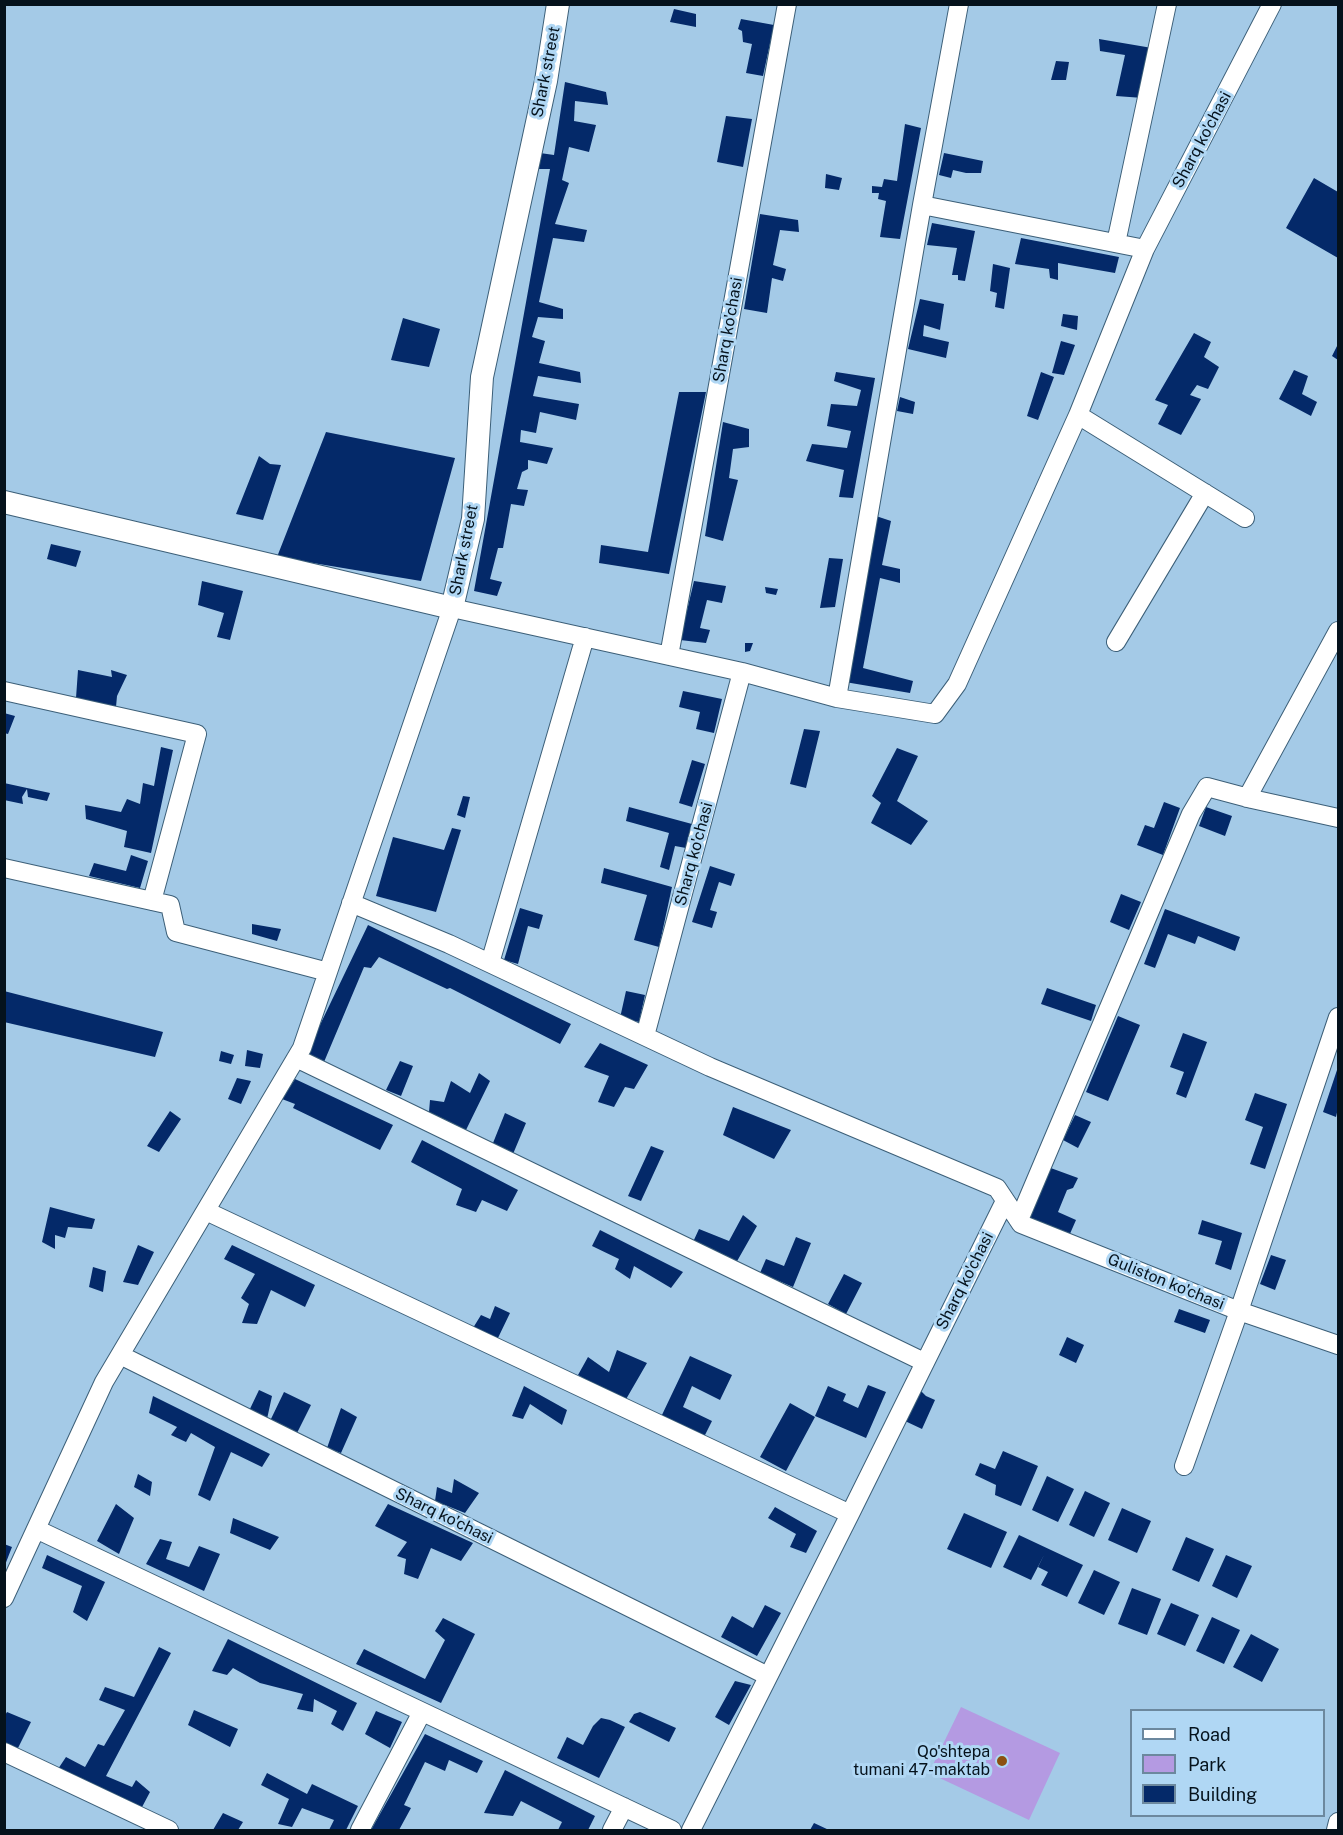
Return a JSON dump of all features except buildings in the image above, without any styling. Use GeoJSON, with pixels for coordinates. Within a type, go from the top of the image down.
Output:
{"type":"FeatureCollection","features":[{"type":"Feature","properties":{"kind":"main road","name":"Shark street"},"geometry":{"type":"LineString","coordinates":[[4,502],[452,608],[473,519],[482,377],[546,81],[558,4]]}},
{"type":"Feature","properties":{"kind":"street","name":"Sharq ko'chasi"},"geometry":{"type":"LineString","coordinates":[[669,656],[787,4]]}},
{"type":"Feature","properties":{"kind":"street"},"geometry":{"type":"LineString","coordinates":[[837,698],[959,4]]}},
{"type":"Feature","properties":{"kind":"street"},"geometry":{"type":"LineString","coordinates":[[1116,243],[1167,4]]}},
{"type":"Feature","properties":{"kind":"street","name":"Sharq ko'chasi"},"geometry":{"type":"LineString","coordinates":[[1078,415],[1145,249],[1272,4]]}},
{"type":"Feature","properties":{"kind":"street"},"geometry":{"type":"LineString","coordinates":[[922,205],[1145,249]]}},
{"type":"Feature","properties":{"kind":"street"},"geometry":{"type":"LineString","coordinates":[[4,1598],[104,1382],[302,1048],[452,608],[742,672],[837,698],[935,714],[957,684],[1078,415],[1245,518]]}},
{"type":"Feature","properties":{"kind":"street"},"geometry":{"type":"LineString","coordinates":[[1116,642],[1205,493]]}},
{"type":"Feature","properties":{"kind":"street"},"geometry":{"type":"LineString","coordinates":[[1246,798],[1338,632]]}},
{"type":"Feature","properties":{"kind":"street"},"geometry":{"type":"LineString","coordinates":[[490,963],[585,637]]}},
{"type":"Feature","properties":{"kind":"street","name":"Sharq ko'chasi"},"geometry":{"type":"LineString","coordinates":[[645,1036],[742,672]]}},
{"type":"Feature","properties":{"kind":"street"},"geometry":{"type":"LineString","coordinates":[[4,691],[197,734],[152,901]]}},
{"type":"Feature","properties":{"kind":"street"},"geometry":{"type":"LineString","coordinates":[[1019,1220],[1191,814],[1207,787],[1338,818]]}},
{"type":"Feature","properties":{"kind":"street"},"geometry":{"type":"LineString","coordinates":[[4,868],[170,905],[176,932],[328,972]]}},
{"type":"Feature","properties":{"kind":"street","name":"Guliston ko'chasi"},"geometry":{"type":"LineString","coordinates":[[351,903],[449,944],[710,1067],[997,1188],[1021,1224],[1239,1311],[1338,1346]]}},
{"type":"Feature","properties":{"kind":"street"},"geometry":{"type":"LineString","coordinates":[[1184,1466],[1338,1017]]}},
{"type":"Feature","properties":{"kind":"street"},"geometry":{"type":"LineString","coordinates":[[296,1058],[924,1362]]}},
{"type":"Feature","properties":{"kind":"street","name":"Sharq ko'chasi"},"geometry":{"type":"LineString","coordinates":[[690,1830],[1005,1201]]}},
{"type":"Feature","properties":{"kind":"street"},"geometry":{"type":"LineString","coordinates":[[206,1210],[850,1514]]}},
{"type":"Feature","properties":{"kind":"street","name":"Sharq ko'chasi"},"geometry":{"type":"LineString","coordinates":[[120,1355],[768,1676]]}},
{"type":"Feature","properties":{"kind":"street"},"geometry":{"type":"LineString","coordinates":[[36,1529],[672,1830]]}},
{"type":"Feature","properties":{"kind":"street"},"geometry":{"type":"LineString","coordinates":[[360,1830],[422,1712]]}},
{"type":"Feature","properties":{"kind":"street"},"geometry":{"type":"LineString","coordinates":[[4,1752],[169,1830]]}},
{"type":"Feature","properties":{"kind":"street"},"geometry":{"type":"LineString","coordinates":[[612,1830],[624,1808]]}},
{"type":"Feature","properties":{"kind":"street"},"geometry":{"type":"LineString","coordinates":[[1336,1830],[1338,1822]]}},
{"type":"Feature","properties":{"kind":"green space"},"geometry":{"type":"Polygon","coordinates":[[[961,1707],[1060,1753],[1029,1820],[929,1773],[961,1707]]]}},
{"type":"Feature","properties":{"kind":"place","name":"Qo'shtepa tumani 47-maktab"},"geometry":{"type":"Point","coordinates":[1002,1761]}}]}
